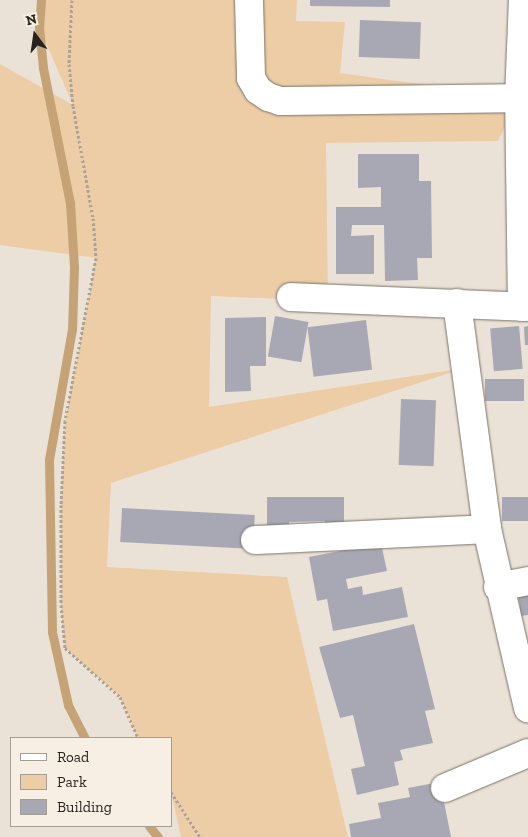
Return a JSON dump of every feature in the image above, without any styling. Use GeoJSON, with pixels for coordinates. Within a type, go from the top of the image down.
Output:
{"type":"FeatureCollection","features":[{"type":"Feature","properties":{"kind":"street"},"geometry":{"type":"LineString","coordinates":[[249,0],[251,78],[258,90],[268,97],[280,100],[519,98]]}},
{"type":"Feature","properties":{"kind":"street"},"geometry":{"type":"LineString","coordinates":[[291,298],[525,307],[519,98],[523,0]]}},
{"type":"Feature","properties":{"kind":"street"},"geometry":{"type":"LineString","coordinates":[[457,303],[487,529],[498,587],[528,708]]}},
{"type":"Feature","properties":{"kind":"street"},"geometry":{"type":"LineString","coordinates":[[255,540],[487,529]]}},
{"type":"Feature","properties":{"kind":"street"},"geometry":{"type":"LineString","coordinates":[[498,587],[528,581]]}},
{"type":"Feature","properties":{"kind":"street"},"geometry":{"type":"LineString","coordinates":[[444,788],[528,754]]}},
{"type":"Feature","properties":{"kind":"path"},"geometry":{"type":"LineString","coordinates":[[72,0],[69,64],[73,106],[93,218],[96,258],[66,421],[61,505],[61,605],[65,648],[120,697],[138,737]]}},
{"type":"Feature","properties":{"kind":"path"},"geometry":{"type":"LineString","coordinates":[[172,794],[200,837]]}},
{"type":"Feature","properties":{"kind":"green space"},"geometry":{"type":"Polygon","coordinates":[[[41,0],[297,0],[296,21],[345,22],[340,73],[519,98],[498,141],[326,143],[328,301],[211,296],[209,407],[465,368],[111,483],[107,567],[287,577],[348,837],[181,837],[172,796],[172,737],[138,737],[120,697],[65,648],[61,605],[61,505],[65,421],[96,258],[0,245],[0,64],[73,105],[39,27],[41,0]]]}},
{"type":"Feature","properties":{"kind":"building"},"geometry":{"type":"Polygon","coordinates":[[[310,0],[390,0],[390,7],[310,6],[310,0]]]}},
{"type":"Feature","properties":{"kind":"building"},"geometry":{"type":"Polygon","coordinates":[[[360,20],[421,22],[420,59],[359,57],[360,20]]]}},
{"type":"Feature","properties":{"kind":"building"},"geometry":{"type":"Polygon","coordinates":[[[358,154],[419,154],[419,181],[431,181],[432,258],[417,258],[418,280],[385,281],[384,225],[352,225],[351,236],[374,235],[374,274],[336,274],[336,207],[381,207],[381,187],[358,188],[358,154]]]}},
{"type":"Feature","properties":{"kind":"building"},"geometry":{"type":"Polygon","coordinates":[[[275,316],[308,322],[301,362],[268,356],[275,316]]]}},
{"type":"Feature","properties":{"kind":"building"},"geometry":{"type":"Polygon","coordinates":[[[266,317],[266,366],[250,366],[251,391],[225,392],[225,318],[266,317]]]}},
{"type":"Feature","properties":{"kind":"building"},"geometry":{"type":"Polygon","coordinates":[[[366,320],[372,370],[314,377],[307,327],[366,320]]]}},
{"type":"Feature","properties":{"kind":"building"},"geometry":{"type":"Polygon","coordinates":[[[519,326],[523,369],[494,371],[490,329],[519,326]]]}},
{"type":"Feature","properties":{"kind":"building"},"geometry":{"type":"Polygon","coordinates":[[[528,326],[528,345],[525,345],[524,327],[528,326]]]}},
{"type":"Feature","properties":{"kind":"building"},"geometry":{"type":"Polygon","coordinates":[[[485,379],[524,379],[524,401],[485,401],[485,379]]]}},
{"type":"Feature","properties":{"kind":"building"},"geometry":{"type":"Polygon","coordinates":[[[401,399],[436,400],[434,466],[399,465],[401,399]]]}},
{"type":"Feature","properties":{"kind":"building"},"geometry":{"type":"Polygon","coordinates":[[[267,497],[344,497],[344,530],[325,530],[325,521],[289,522],[289,530],[267,530],[267,497]]]}},
{"type":"Feature","properties":{"kind":"building"},"geometry":{"type":"Polygon","coordinates":[[[502,497],[528,497],[528,521],[502,521],[502,497]]]}},
{"type":"Feature","properties":{"kind":"building"},"geometry":{"type":"Polygon","coordinates":[[[122,508],[255,515],[253,549],[120,542],[122,508]]]}},
{"type":"Feature","properties":{"kind":"building"},"geometry":{"type":"Polygon","coordinates":[[[381,543],[387,571],[346,579],[348,589],[362,586],[363,595],[402,587],[408,617],[333,631],[327,599],[317,601],[309,557],[381,543]]]}},
{"type":"Feature","properties":{"kind":"building"},"geometry":{"type":"Polygon","coordinates":[[[528,590],[528,615],[521,616],[518,591],[528,590]]]}},
{"type":"Feature","properties":{"kind":"building"},"geometry":{"type":"Polygon","coordinates":[[[414,624],[435,709],[425,711],[433,743],[400,750],[403,760],[394,762],[399,785],[357,795],[351,769],[365,766],[353,715],[340,718],[319,647],[414,624]]]}},
{"type":"Feature","properties":{"kind":"building"},"geometry":{"type":"Polygon","coordinates":[[[440,782],[451,837],[351,837],[349,824],[381,818],[378,803],[410,797],[408,788],[440,782]]]}},
{"type":"Feature","properties":{"kind":"waterway"},"geometry":{"type":"LineString","coordinates":[[41,0],[39,27],[43,68],[70,203],[74,267],[72,329],[49,460],[52,632],[68,705],[84,737]]}},
{"type":"Feature","properties":{"kind":"waterway"},"geometry":{"type":"LineString","coordinates":[[150,827],[158,837]]}}]}
